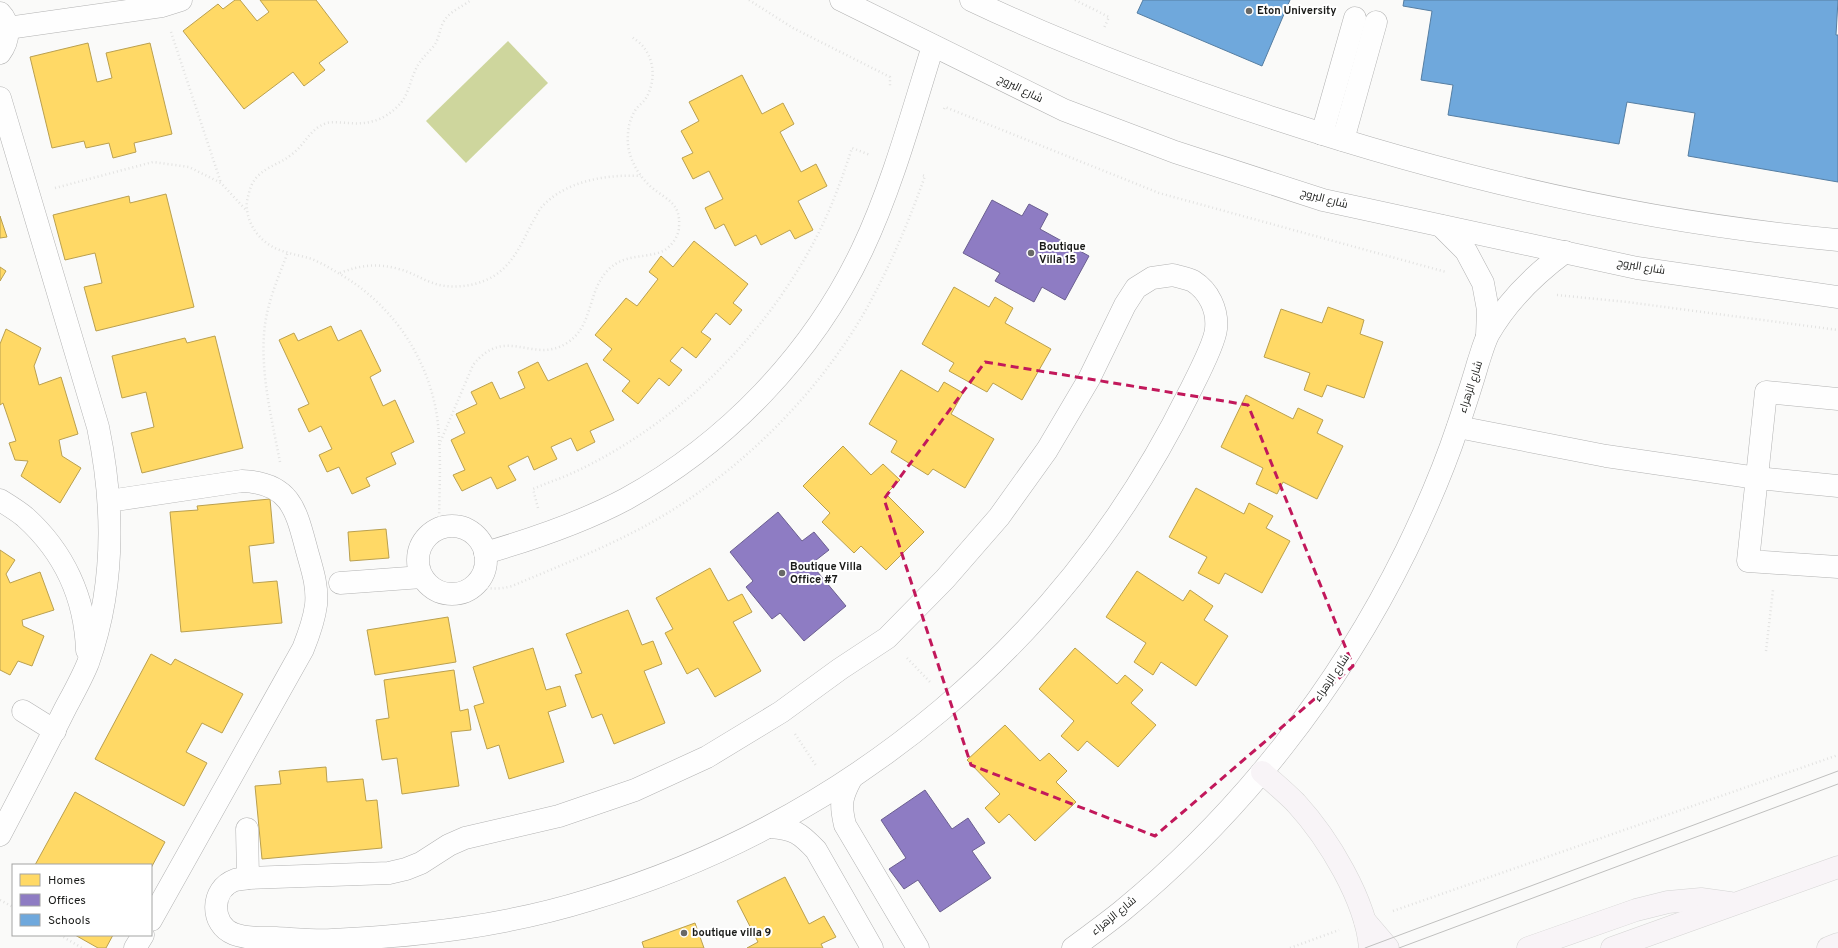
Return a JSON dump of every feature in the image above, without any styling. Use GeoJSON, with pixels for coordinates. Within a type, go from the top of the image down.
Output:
{"type":"FeatureCollection","features":[{"type":"Feature","properties":{"kind":"main road"},"geometry":{"type":"LineString","coordinates":[[1262,772],[1296,803],[1324,839],[1347,878],[1364,920],[1370,948]]}},
{"type":"Feature","properties":{"kind":"main road"},"geometry":{"type":"LineString","coordinates":[[1612,948],[1838,867]]}},
{"type":"Feature","properties":{"kind":"main road"},"geometry":{"type":"LineString","coordinates":[[1528,948],[1636,910],[1668,902],[1701,899],[1733,904]]}},
{"type":"Feature","properties":{"kind":"main road"},"geometry":{"type":"LineString","coordinates":[[1364,920],[1388,948]]}},
{"type":"Feature","properties":{"kind":"main road"},"geometry":{"type":"LineString","coordinates":[[1828,948],[1838,944]]}},
{"type":"Feature","properties":{"kind":"street","name":"شارع البروج"},"geometry":{"type":"LineString","coordinates":[[841,0],[1064,110],[1175,152],[1323,200],[1637,268],[1838,297]]}},
{"type":"Feature","properties":{"kind":"street"},"geometry":{"type":"LineString","coordinates":[[972,0],[1092,53],[1206,96],[1322,134],[1443,169],[1545,194],[1717,225],[1802,237],[1838,240]]}},
{"type":"Feature","properties":{"kind":"street"},"geometry":{"type":"LineString","coordinates":[[0,53],[8,38],[4,20],[172,3]]}},
{"type":"Feature","properties":{"kind":"street"},"geometry":{"type":"LineString","coordinates":[[1322,134],[1366,20],[1343,140]]}},
{"type":"Feature","properties":{"kind":"street"},"geometry":{"type":"LineString","coordinates":[[485,552],[533,539],[580,521],[625,499],[668,474],[708,444],[745,411],[780,374],[811,336],[839,294],[865,244],[882,204],[933,46]]}},
{"type":"Feature","properties":{"kind":"street"},"geometry":{"type":"LineString","coordinates":[[0,98],[98,427],[106,464],[110,542],[106,583],[99,624],[88,663],[0,835]]}},
{"type":"Feature","properties":{"kind":"street","name":"شارع الزهراء"},"geometry":{"type":"LineString","coordinates":[[1441,226],[1466,251],[1483,283],[1488,310],[1487,337]]}},
{"type":"Feature","properties":{"kind":"street","name":"شارع الزهراء"},"geometry":{"type":"LineString","coordinates":[[1073,948],[1122,911],[1171,867],[1218,821],[1262,772],[1303,720],[1328,684],[1376,608],[1407,550],[1434,489],[1458,427],[1487,337],[1507,305],[1541,270],[1565,252]]}},
{"type":"Feature","properties":{"kind":"street"},"geometry":{"type":"LineString","coordinates":[[1173,275],[1192,280],[1207,293],[1215,312],[1216,332],[1173,425],[1148,470],[1116,518],[1058,594],[1024,632],[950,703],[897,746],[851,778],[832,791],[771,826],[711,856],[649,881],[586,901],[521,918],[463,928],[390,937],[323,940],[244,937],[229,933],[218,921],[215,905],[221,890],[233,881],[248,878],[389,873],[406,869],[421,863],[449,845],[465,838],[559,816],[635,790],[707,757],[782,712],[840,669],[887,638],[945,579],[994,523],[1047,450],[1089,379],[1125,305],[1136,288],[1152,278],[1173,275]]}},
{"type":"Feature","properties":{"kind":"street"},"geometry":{"type":"LineString","coordinates":[[1838,399],[1766,392],[1748,561],[1838,567]]}},
{"type":"Feature","properties":{"kind":"street"},"geometry":{"type":"LineString","coordinates":[[1458,427],[1606,456],[1757,478],[1838,486]]}},
{"type":"Feature","properties":{"kind":"street"},"geometry":{"type":"LineString","coordinates":[[109,501],[242,481],[259,482],[274,488],[288,500],[297,514],[315,580],[316,604],[312,627],[303,649],[152,918]]}},
{"type":"Feature","properties":{"kind":"street"},"geometry":{"type":"LineString","coordinates":[[0,500],[24,516],[45,537],[67,569],[80,599],[86,631],[88,663]]}},
{"type":"Feature","properties":{"kind":"street"},"geometry":{"type":"LineString","coordinates":[[451,526],[462,528],[472,533],[480,542],[485,552],[486,564],[482,576],[475,585],[464,592],[452,594],[441,592],[430,586],[422,577],[418,566],[418,554],[422,543],[430,534],[439,528],[451,526]]}},
{"type":"Feature","properties":{"kind":"street"},"geometry":{"type":"LineString","coordinates":[[340,583],[422,577]]}},
{"type":"Feature","properties":{"kind":"street"},"geometry":{"type":"LineString","coordinates":[[23,711],[54,731]]}},
{"type":"Feature","properties":{"kind":"street"},"geometry":{"type":"LineString","coordinates":[[851,778],[843,794],[841,809],[845,825],[918,948]]}},
{"type":"Feature","properties":{"kind":"street"},"geometry":{"type":"LineString","coordinates":[[771,826],[788,828],[804,837],[816,850],[872,948]]}},
{"type":"Feature","properties":{"kind":"street"},"geometry":{"type":"LineString","coordinates":[[247,828],[248,878]]}},
{"type":"Feature","properties":{"kind":"street"},"geometry":{"type":"LineString","coordinates":[[136,948],[142,936]]}},
{"type":"Feature","properties":{"kind":"path"},"geometry":{"type":"LineString","coordinates":[[246,210],[248,193],[255,178],[267,167],[280,162],[293,154],[317,128],[327,123],[338,122],[362,124],[375,121],[387,116],[398,107],[406,97],[419,62],[438,40],[443,22],[450,14],[471,0]]}},
{"type":"Feature","properties":{"kind":"path"},"geometry":{"type":"LineString","coordinates":[[1075,0],[1109,16],[1092,53]]}},
{"type":"Feature","properties":{"kind":"path"},"geometry":{"type":"LineString","coordinates":[[172,3],[221,183]]}},
{"type":"Feature","properties":{"kind":"path"},"geometry":{"type":"LineString","coordinates":[[439,445],[473,365],[480,356],[489,349],[500,346],[511,345],[545,350],[567,343],[583,327],[591,306],[594,292],[600,279],[610,268],[635,256],[663,251],[673,242],[679,229],[679,215],[673,203],[650,186],[640,176],[633,164],[629,150],[628,136],[630,122],[636,109],[646,98],[652,82],[652,64],[645,48],[632,37]]}},
{"type":"Feature","properties":{"kind":"path"},"geometry":{"type":"LineString","coordinates":[[475,585],[487,589],[500,589],[512,586],[623,537],[666,514],[706,486],[744,456],[779,423],[812,387],[867,308],[907,227],[925,176],[852,148],[836,194],[813,244],[793,279],[765,318],[734,355],[700,389],[662,419],[623,446],[580,470],[533,488],[539,514]]}},
{"type":"Feature","properties":{"kind":"path"},"geometry":{"type":"LineString","coordinates":[[29,195],[153,162],[189,166],[221,183],[246,210],[251,224],[260,238],[273,247],[313,260],[340,273],[364,290],[386,310],[404,334],[419,359],[430,387],[437,416],[439,445],[439,528]]}},
{"type":"Feature","properties":{"kind":"path"},"geometry":{"type":"LineString","coordinates":[[340,273],[353,268],[381,265],[400,269],[434,284],[452,287],[470,286],[487,280],[502,270],[514,258],[540,209],[556,196],[574,186],[595,178],[618,175],[640,176]]}},
{"type":"Feature","properties":{"kind":"path"},"geometry":{"type":"LineString","coordinates":[[288,252],[273,291],[264,333],[264,376],[288,500]]}},
{"type":"Feature","properties":{"kind":"path"},"geometry":{"type":"LineString","coordinates":[[1766,651],[1776,563]]}},
{"type":"Feature","properties":{"kind":"path"},"geometry":{"type":"LineString","coordinates":[[887,638],[950,703]]}},
{"type":"Feature","properties":{"kind":"path"},"geometry":{"type":"LineString","coordinates":[[782,712],[832,791]]}},
{"type":"Feature","properties":{"kind":"path"},"geometry":{"type":"LineString","coordinates":[[1290,948],[1364,920],[1838,755]]}},
{"type":"Feature","properties":{"kind":"path"},"geometry":{"type":"LineString","coordinates":[[0,900],[12,906]]}},
{"type":"Feature","properties":{"kind":"path"},"geometry":{"type":"LineString","coordinates":[[62,936],[82,948]]}},
{"type":"Feature","properties":{"kind":"highlighted area"},"geometry":{"type":"Polygon","coordinates":[[[985,362],[1248,405],[1353,666],[1155,836],[971,765],[884,499],[985,362]]]}},
{"type":"Feature","properties":{"kind":"shaded area"},"geometry":{"type":"Polygon","coordinates":[[[508,41],[548,83],[466,163],[426,121],[508,41]]]}},
{"type":"Feature","properties":{"kind":"building: Homes"},"geometry":{"type":"Polygon","coordinates":[[[235,0],[240,0],[257,21],[269,12],[260,0],[316,0],[348,42],[319,63],[325,70],[304,86],[293,72],[244,109],[183,31],[218,4],[223,9],[235,0]]]}},
{"type":"Feature","properties":{"kind":"building: Homes"},"geometry":{"type":"Polygon","coordinates":[[[88,43],[97,82],[112,78],[106,53],[150,43],[172,134],[134,143],[136,152],[113,158],[109,143],[86,148],[84,141],[52,148],[30,57],[88,43]]]}},
{"type":"Feature","properties":{"kind":"building: Homes"},"geometry":{"type":"Polygon","coordinates":[[[742,75],[762,114],[783,103],[794,124],[780,132],[801,172],[816,164],[827,186],[798,201],[813,230],[795,239],[790,230],[761,245],[756,235],[735,246],[724,224],[715,229],[705,208],[723,199],[709,171],[693,179],[682,158],[693,153],[681,131],[699,121],[689,102],[742,75]]]}},
{"type":"Feature","properties":{"kind":"building: Homes"},"geometry":{"type":"Polygon","coordinates":[[[166,194],[194,307],[96,331],[84,287],[102,283],[95,253],[65,260],[53,215],[129,196],[130,203],[166,194]]]}},
{"type":"Feature","properties":{"kind":"building: Homes"},"geometry":{"type":"Polygon","coordinates":[[[0,216],[7,237],[0,238],[0,216]]]}},
{"type":"Feature","properties":{"kind":"building: Homes"},"geometry":{"type":"Polygon","coordinates":[[[694,241],[748,284],[733,303],[742,310],[730,325],[716,313],[701,332],[711,339],[696,358],[682,347],[670,361],[682,370],[669,386],[659,378],[638,404],[622,391],[630,381],[603,360],[612,349],[595,335],[626,298],[637,306],[658,279],[649,272],[661,256],[673,267],[694,241]]]}},
{"type":"Feature","properties":{"kind":"building: Homes"},"geometry":{"type":"Polygon","coordinates":[[[0,267],[6,271],[0,281],[0,267]]]}},
{"type":"Feature","properties":{"kind":"building: Homes"},"geometry":{"type":"Polygon","coordinates":[[[954,287],[989,307],[995,297],[1013,308],[1005,323],[1051,349],[1022,400],[993,383],[987,392],[949,371],[954,363],[922,344],[954,287]]]}},
{"type":"Feature","properties":{"kind":"building: Homes"},"geometry":{"type":"Polygon","coordinates":[[[1328,307],[1364,320],[1360,334],[1383,342],[1364,398],[1327,385],[1322,397],[1304,390],[1310,373],[1264,357],[1281,309],[1322,323],[1328,307]]]}},
{"type":"Feature","properties":{"kind":"building: Homes"},"geometry":{"type":"Polygon","coordinates":[[[331,326],[338,341],[361,330],[381,371],[370,377],[383,406],[395,400],[414,442],[391,453],[396,464],[366,478],[370,486],[352,494],[339,467],[327,472],[319,455],[332,449],[321,426],[309,432],[298,409],[309,404],[279,340],[294,333],[298,341],[331,326]]]}},
{"type":"Feature","properties":{"kind":"building: Homes"},"geometry":{"type":"Polygon","coordinates":[[[6,329],[41,348],[34,366],[39,385],[61,377],[78,434],[59,440],[62,456],[81,468],[60,503],[21,476],[28,461],[15,460],[9,443],[16,441],[3,403],[0,405],[0,344],[6,329]]]}},
{"type":"Feature","properties":{"kind":"building: Homes"},"geometry":{"type":"Polygon","coordinates":[[[215,336],[243,448],[142,473],[131,433],[154,427],[146,392],[122,398],[112,356],[185,338],[187,343],[215,336]]]}},
{"type":"Feature","properties":{"kind":"building: Homes"},"geometry":{"type":"Polygon","coordinates":[[[538,362],[548,381],[587,363],[614,420],[590,431],[595,442],[577,451],[571,438],[551,447],[557,459],[534,470],[528,456],[508,466],[516,480],[497,489],[491,477],[462,491],[453,475],[465,470],[451,440],[465,433],[456,414],[477,404],[471,392],[492,382],[500,399],[525,388],[518,372],[538,362]]]}},
{"type":"Feature","properties":{"kind":"building: Homes"},"geometry":{"type":"Polygon","coordinates":[[[901,370],[938,392],[944,382],[963,393],[951,414],[994,439],[965,488],[933,469],[928,475],[891,452],[897,441],[869,424],[901,370]]]}},
{"type":"Feature","properties":{"kind":"building: Homes"},"geometry":{"type":"Polygon","coordinates":[[[1246,395],[1293,419],[1298,408],[1323,420],[1317,433],[1343,446],[1317,499],[1283,482],[1277,494],[1256,484],[1263,468],[1221,447],[1246,395]]]}},
{"type":"Feature","properties":{"kind":"building: Homes"},"geometry":{"type":"Polygon","coordinates":[[[843,446],[871,475],[883,464],[900,480],[886,494],[924,532],[886,570],[861,546],[854,553],[822,522],[830,513],[803,486],[843,446]]]}},
{"type":"Feature","properties":{"kind":"building: Homes"},"geometry":{"type":"Polygon","coordinates":[[[1196,488],[1244,514],[1249,503],[1273,516],[1266,528],[1290,541],[1262,593],[1225,573],[1219,584],[1198,573],[1207,557],[1169,537],[1196,488]]]}},
{"type":"Feature","properties":{"kind":"building: Homes"},"geometry":{"type":"Polygon","coordinates":[[[270,499],[274,543],[249,546],[253,583],[277,581],[282,623],[181,632],[170,512],[198,510],[197,506],[270,499]]]}},
{"type":"Feature","properties":{"kind":"building: Homes"},"geometry":{"type":"Polygon","coordinates":[[[386,529],[389,558],[350,561],[348,532],[386,529]]]}},
{"type":"Feature","properties":{"kind":"building: Homes"},"geometry":{"type":"Polygon","coordinates":[[[0,550],[15,560],[6,574],[10,583],[40,572],[54,610],[22,620],[23,626],[44,636],[32,666],[18,661],[10,675],[0,670],[0,550]]]}},
{"type":"Feature","properties":{"kind":"building: Homes"},"geometry":{"type":"Polygon","coordinates":[[[710,568],[728,601],[742,594],[752,612],[733,622],[761,671],[715,697],[698,668],[687,674],[665,633],[673,629],[656,598],[710,568]]]}},
{"type":"Feature","properties":{"kind":"building: Homes"},"geometry":{"type":"Polygon","coordinates":[[[1137,571],[1183,601],[1190,590],[1213,606],[1204,620],[1228,636],[1196,686],[1161,662],[1153,675],[1134,662],[1146,643],[1106,617],[1137,571]]]}},
{"type":"Feature","properties":{"kind":"building: Homes"},"geometry":{"type":"Polygon","coordinates":[[[628,610],[642,645],[653,641],[662,664],[644,671],[665,723],[614,744],[602,714],[592,718],[575,675],[582,673],[566,634],[628,610]]]}},
{"type":"Feature","properties":{"kind":"building: Homes"},"geometry":{"type":"Polygon","coordinates":[[[448,617],[456,662],[375,675],[367,630],[448,617]]]}},
{"type":"Feature","properties":{"kind":"building: Homes"},"geometry":{"type":"Polygon","coordinates":[[[533,648],[546,690],[560,686],[566,706],[548,712],[564,762],[509,779],[499,745],[487,749],[474,706],[484,703],[473,667],[533,648]]]}},
{"type":"Feature","properties":{"kind":"building: Homes"},"geometry":{"type":"Polygon","coordinates":[[[1075,648],[1117,684],[1125,675],[1143,690],[1131,703],[1156,725],[1118,767],[1087,741],[1078,751],[1061,736],[1074,721],[1039,689],[1075,648]]]}},
{"type":"Feature","properties":{"kind":"building: Homes"},"geometry":{"type":"Polygon","coordinates":[[[151,654],[171,665],[175,659],[243,694],[222,733],[202,723],[186,752],[207,763],[184,806],[95,759],[151,654]]]}},
{"type":"Feature","properties":{"kind":"building: Homes"},"geometry":{"type":"Polygon","coordinates":[[[454,670],[460,711],[468,709],[471,730],[451,732],[459,786],[402,794],[397,758],[382,760],[376,720],[389,718],[384,680],[454,670]]]}},
{"type":"Feature","properties":{"kind":"building: Homes"},"geometry":{"type":"Polygon","coordinates":[[[1005,725],[1040,761],[1049,753],[1067,771],[1056,782],[1076,802],[1035,841],[1009,814],[999,823],[985,808],[1000,794],[967,760],[1005,725]]]}},
{"type":"Feature","properties":{"kind":"building: Homes"},"geometry":{"type":"Polygon","coordinates":[[[326,767],[327,782],[363,779],[366,801],[377,800],[382,848],[262,859],[255,786],[281,784],[279,771],[326,767]]]}},
{"type":"Feature","properties":{"kind":"building: Homes"},"geometry":{"type":"Polygon","coordinates":[[[75,792],[165,842],[152,866],[152,864],[36,864],[75,792]]]}},
{"type":"Feature","properties":{"kind":"building: Homes"},"geometry":{"type":"Polygon","coordinates":[[[785,877],[809,924],[824,916],[836,937],[821,944],[823,948],[747,948],[758,942],[737,901],[785,877]]]}},
{"type":"Feature","properties":{"kind":"building: Homes","name":"boutique villa 9"},"geometry":{"type":"Polygon","coordinates":[[[695,923],[704,948],[644,948],[642,942],[695,923]]]}},
{"type":"Feature","properties":{"kind":"building: Homes"},"geometry":{"type":"Polygon","coordinates":[[[77,936],[112,936],[106,948],[98,948],[77,936]]]}},
{"type":"Feature","properties":{"kind":"building: Offices"},"geometry":{"type":"Polygon","coordinates":[[[992,200],[1022,216],[1029,204],[1048,214],[1040,229],[1089,256],[1065,300],[1042,287],[1034,302],[995,281],[1000,273],[963,253],[992,200]]]}},
{"type":"Feature","properties":{"kind":"building: Offices","name":"Boutique Villa Office #7"},"geometry":{"type":"Polygon","coordinates":[[[778,512],[802,541],[814,532],[829,550],[811,564],[846,606],[804,641],[780,613],[772,619],[746,587],[753,581],[730,552],[778,512]]]}},
{"type":"Feature","properties":{"kind":"building: Offices"},"geometry":{"type":"Polygon","coordinates":[[[925,790],[952,829],[968,818],[985,843],[972,851],[991,878],[940,912],[918,880],[904,889],[889,869],[906,858],[881,820],[925,790]]]}},
{"type":"Feature","properties":{"kind":"building: Schools"},"geometry":{"type":"Polygon","coordinates":[[[1143,0],[1290,0],[1262,66],[1137,13],[1143,0]]]}},
{"type":"Feature","properties":{"kind":"building: Schools"},"geometry":{"type":"Polygon","coordinates":[[[1404,0],[1838,0],[1836,35],[1838,35],[1838,182],[1688,156],[1695,113],[1627,102],[1619,144],[1448,115],[1453,85],[1421,80],[1432,11],[1403,6],[1404,0]]]}},
{"type":"Feature","properties":{"kind":"tram line"},"geometry":{"type":"LineString","coordinates":[[1365,948],[1838,771]]}},
{"type":"Feature","properties":{"kind":"tram line"},"geometry":{"type":"LineString","coordinates":[[1399,948],[1838,784]]}},
{"type":"Feature","properties":{"kind":"place","name":"Eton University"},"geometry":{"type":"Point","coordinates":[1249,11]}},
{"type":"Feature","properties":{"kind":"place","name":"Boutique Villa 15"},"geometry":{"type":"Point","coordinates":[1031,253]}},
{"type":"Feature","properties":{"kind":"place","name":"Boutique Villa Office #7"},"geometry":{"type":"Point","coordinates":[782,573]}},
{"type":"Feature","properties":{"kind":"place","name":"boutique villa 9"},"geometry":{"type":"Point","coordinates":[684,933]}}]}
